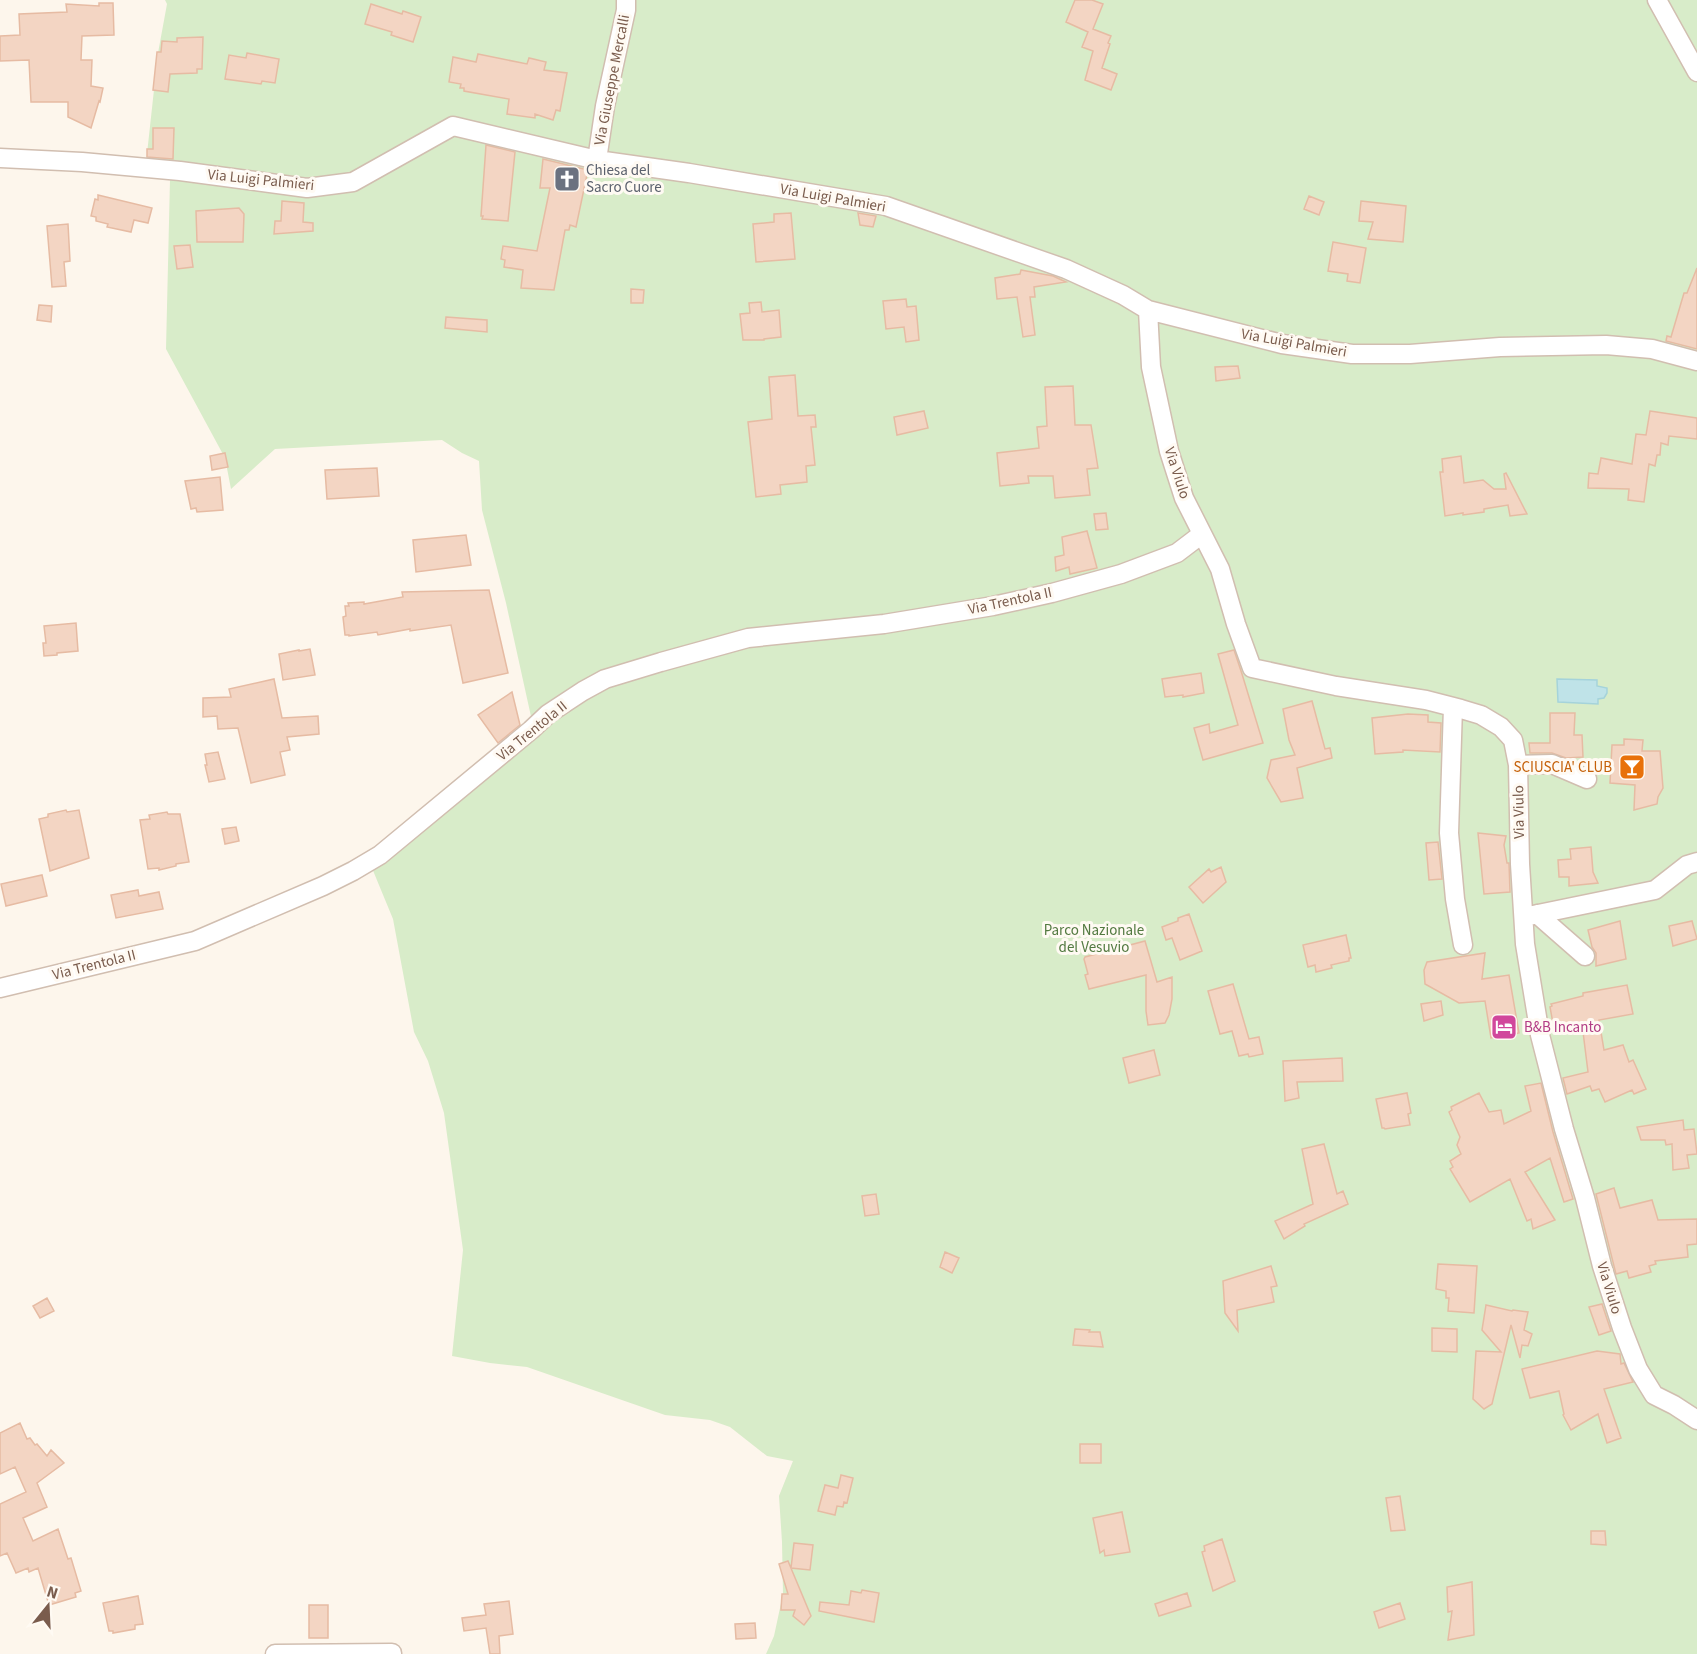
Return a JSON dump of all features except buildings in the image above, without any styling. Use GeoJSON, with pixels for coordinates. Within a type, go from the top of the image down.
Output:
{"type":"FeatureCollection","features":[{"type":"Feature","properties":{"kind":"street","name":"Via Giuseppe Mercalli"},"geometry":{"type":"LineString","coordinates":[[597,160],[605,106],[627,0]]}},
{"type":"Feature","properties":{"kind":"street"},"geometry":{"type":"LineString","coordinates":[[1656,0],[1697,72]]}},
{"type":"Feature","properties":{"kind":"street","name":"Via Luigi Palmieri"},"geometry":{"type":"LineString","coordinates":[[0,158],[82,162],[169,170],[308,188],[353,182],[453,126],[597,160],[886,206],[1066,269],[1123,295],[1148,310],[1282,344],[1352,354],[1410,354],[1500,347],[1606,345],[1652,349],[1697,362]]}},
{"type":"Feature","properties":{"kind":"street","name":"Via Viulo"},"geometry":{"type":"LineString","coordinates":[[1148,310],[1151,367],[1161,418],[1184,498],[1220,569],[1252,668],[1336,686],[1453,706],[1482,715],[1501,727],[1513,740],[1518,765],[1520,864],[1530,915],[1525,944],[1540,1035],[1564,1129],[1602,1266],[1638,1369],[1654,1395],[1697,1420]]}},
{"type":"Feature","properties":{"kind":"street","name":"Via Trentola II"},"geometry":{"type":"LineString","coordinates":[[0,988],[195,941],[353,871],[380,855],[548,714],[605,679],[748,638],[884,624],[993,606],[1052,593],[1121,574],[1177,553],[1202,534]]}},
{"type":"Feature","properties":{"kind":"street"},"geometry":{"type":"LineString","coordinates":[[1453,706],[1449,833],[1455,899],[1463,945]]}},
{"type":"Feature","properties":{"kind":"street"},"geometry":{"type":"LineString","coordinates":[[1518,765],[1552,764],[1587,779]]}},
{"type":"Feature","properties":{"kind":"street"},"geometry":{"type":"LineString","coordinates":[[1530,915],[1656,890],[1687,865],[1697,862]]}},
{"type":"Feature","properties":{"kind":"street"},"geometry":{"type":"LineString","coordinates":[[1530,915],[1585,956]]}},
{"type":"Feature","properties":{"kind":"street"},"geometry":{"type":"LineString","coordinates":[[275,1654],[392,1653]]}},
{"type":"Feature","properties":{"kind":"green space","name":"Parco Nazionale del Vesuvio"},"geometry":{"type":"Polygon","coordinates":[[[165,0],[1697,0],[1697,1654],[766,1654],[774,1636],[783,1594],[779,1496],[793,1461],[767,1456],[730,1427],[710,1420],[665,1415],[527,1367],[452,1356],[463,1250],[444,1113],[428,1061],[414,1032],[393,919],[367,856],[532,721],[506,603],[482,510],[479,461],[442,440],[275,449],[231,489],[225,458],[166,349],[170,180],[146,163],[158,53],[167,4],[165,0]]]}},
{"type":"Feature","properties":{"kind":"water"},"geometry":{"type":"Polygon","coordinates":[[[1557,679],[1597,680],[1597,686],[1607,688],[1607,693],[1604,698],[1598,699],[1598,704],[1558,702],[1557,679]]]}},
{"type":"Feature","properties":{"kind":"place","name":"Chiesa del Sacro Cuore"},"geometry":{"type":"Point","coordinates":[567,179]}},
{"type":"Feature","properties":{"kind":"place","name":"SCIUSCIA' CLUB"},"geometry":{"type":"Point","coordinates":[1632,767]}},
{"type":"Feature","properties":{"kind":"place","name":"B&B Incanto"},"geometry":{"type":"Point","coordinates":[1504,1027]}}]}
